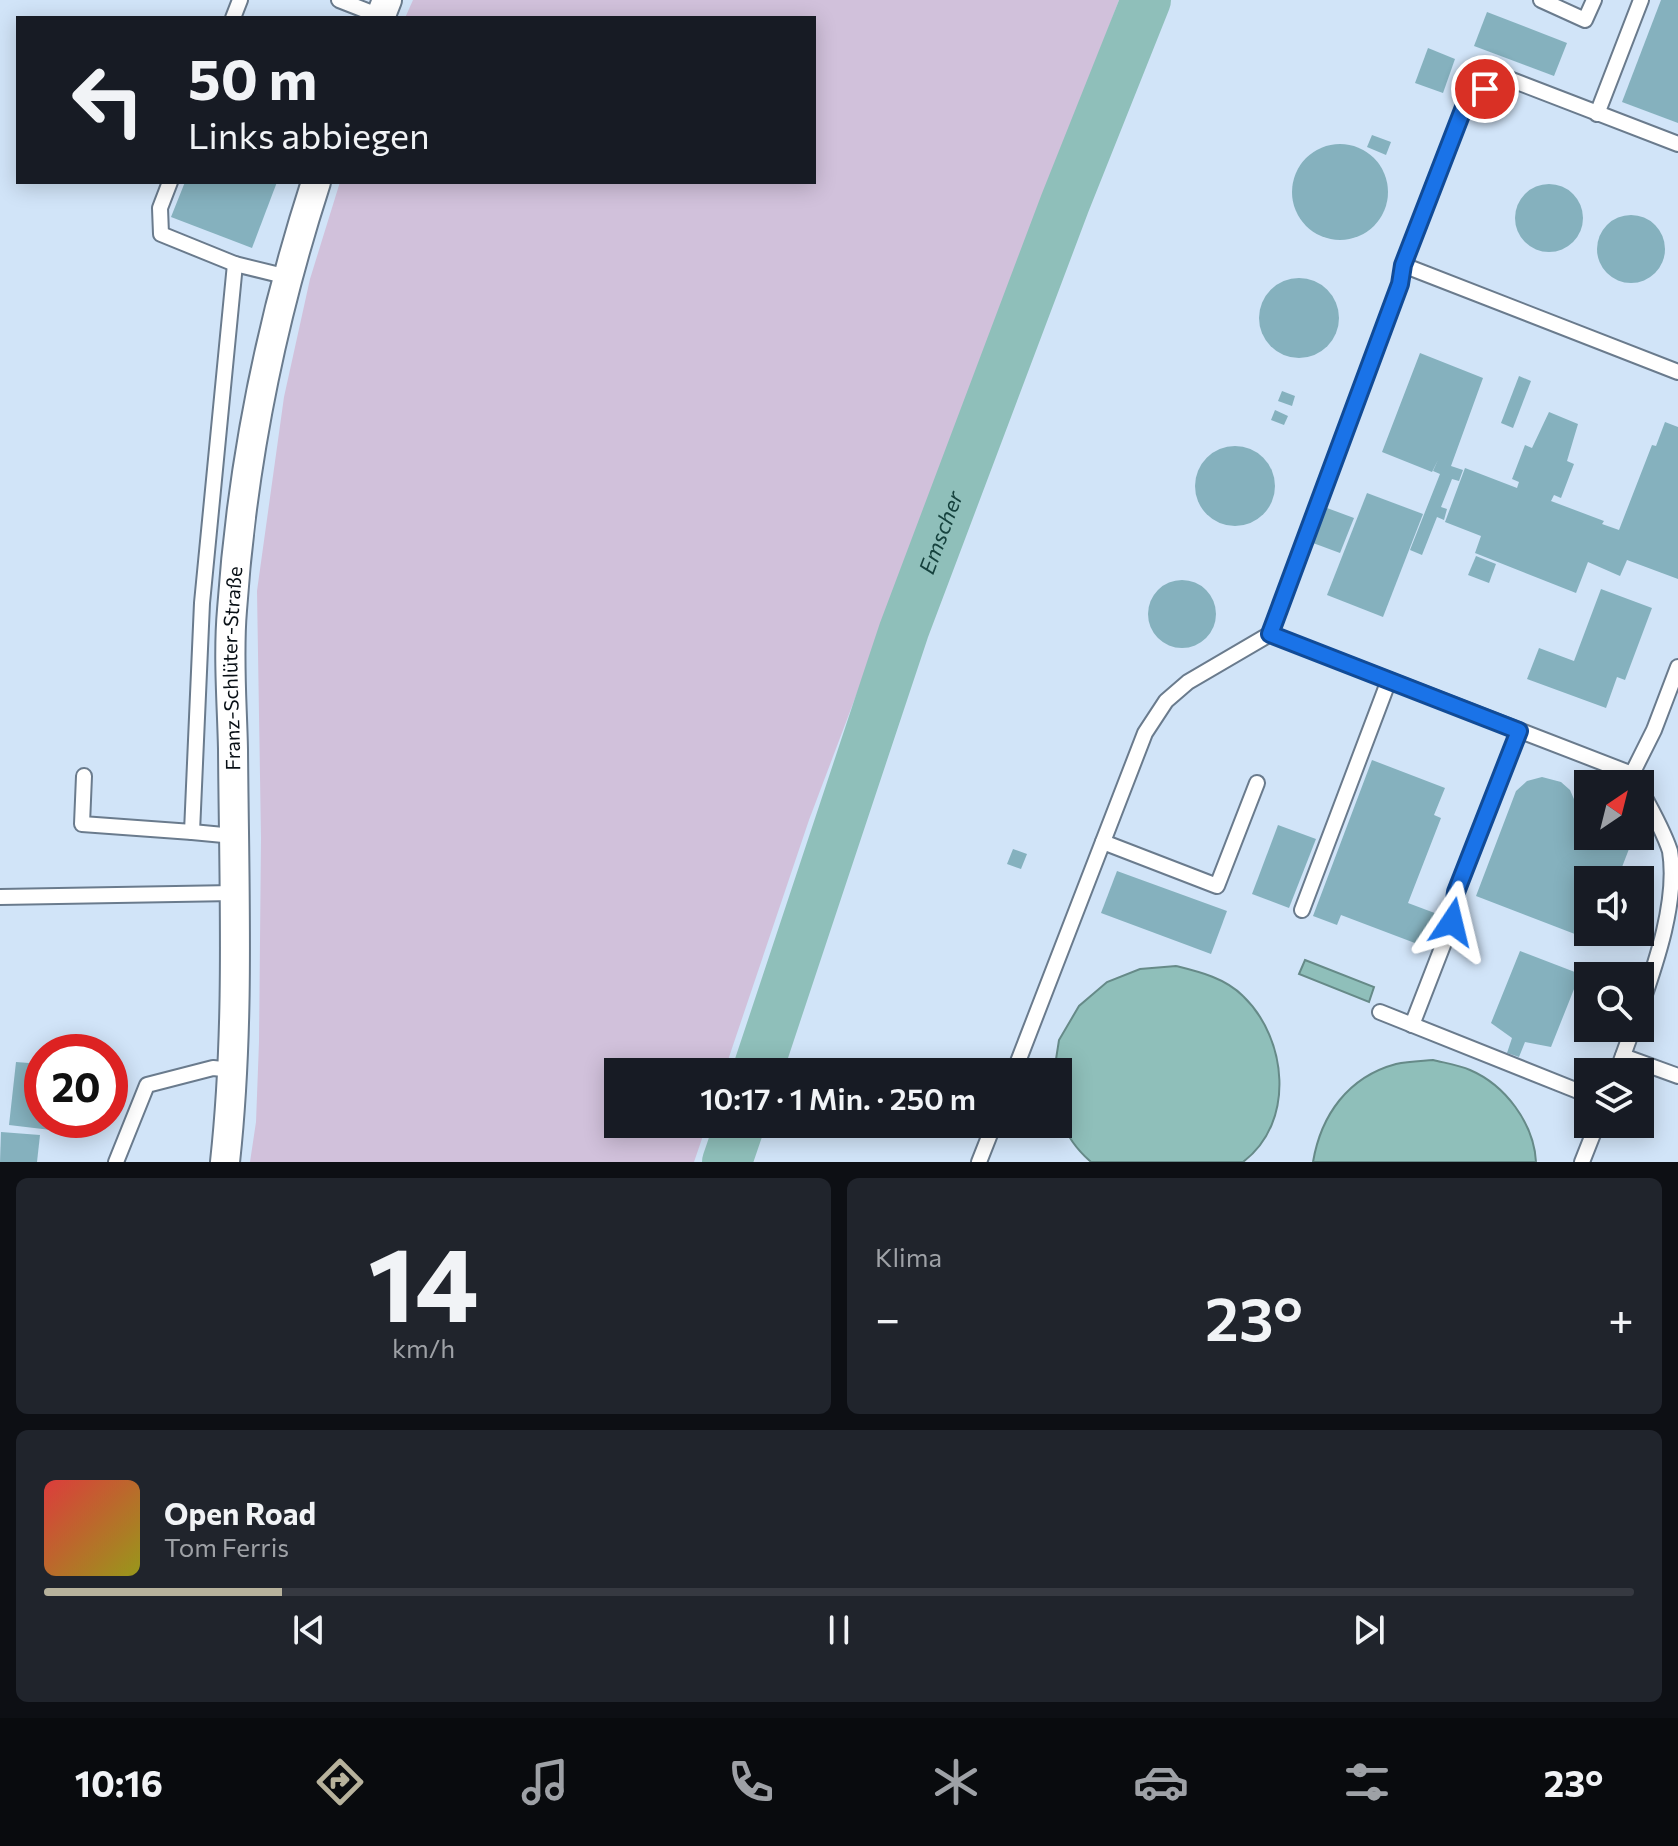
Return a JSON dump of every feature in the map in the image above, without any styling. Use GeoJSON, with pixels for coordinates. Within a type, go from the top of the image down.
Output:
{"type":"FeatureCollection","features":[{"type":"Feature","properties":{"kind":"street","name":"Franz-Schlüter-Straße"},"geometry":{"type":"LineString","coordinates":[[225,1162],[233,1070],[231,612],[248,458],[259,393],[315,184]]}},
{"type":"Feature","properties":{"kind":"lane"},"geometry":{"type":"LineString","coordinates":[[339,0],[382,11]]}},
{"type":"Feature","properties":{"kind":"lane"},"geometry":{"type":"LineString","coordinates":[[1541,0],[1585,20],[1594,0]]}},
{"type":"Feature","properties":{"kind":"lane"},"geometry":{"type":"LineString","coordinates":[[1597,114],[1641,0]]}},
{"type":"Feature","properties":{"kind":"lane"},"geometry":{"type":"LineString","coordinates":[[1019,1058],[1145,733],[1166,701],[1188,682],[1270,634],[1400,284],[1403,265],[1466,102],[1504,77],[1678,144]]}},
{"type":"Feature","properties":{"kind":"lane"},"geometry":{"type":"LineString","coordinates":[[169,184],[160,208],[161,234],[235,264],[288,277]]}},
{"type":"Feature","properties":{"kind":"lane"},"geometry":{"type":"LineString","coordinates":[[192,832],[203,589],[235,264]]}},
{"type":"Feature","properties":{"kind":"lane"},"geometry":{"type":"LineString","coordinates":[[1403,265],[1678,372]]}},
{"type":"Feature","properties":{"kind":"lane"},"geometry":{"type":"LineString","coordinates":[[1270,634],[1612,770]]}},
{"type":"Feature","properties":{"kind":"lane"},"geometry":{"type":"LineString","coordinates":[[1638,770],[1678,667]]}},
{"type":"Feature","properties":{"kind":"lane"},"geometry":{"type":"LineString","coordinates":[[1302,910],[1389,680]]}},
{"type":"Feature","properties":{"kind":"lane"},"geometry":{"type":"LineString","coordinates":[[1412,1025],[1452,922],[1456,892],[1519,731]]}},
{"type":"Feature","properties":{"kind":"lane"},"geometry":{"type":"LineString","coordinates":[[84,776],[82,824],[234,836]]}},
{"type":"Feature","properties":{"kind":"lane"},"geometry":{"type":"LineString","coordinates":[[1103,842],[1217,886],[1257,783]]}},
{"type":"Feature","properties":{"kind":"lane"},"geometry":{"type":"LineString","coordinates":[[1654,818],[1671,854],[1674,891],[1668,932],[1654,970]]}},
{"type":"Feature","properties":{"kind":"lane"},"geometry":{"type":"LineString","coordinates":[[0,897],[234,893]]}},
{"type":"Feature","properties":{"kind":"lane"},"geometry":{"type":"LineString","coordinates":[[1380,1012],[1574,1089]]}},
{"type":"Feature","properties":{"kind":"lane"},"geometry":{"type":"LineString","coordinates":[[1628,1042],[1623,1056],[1678,1076]]}},
{"type":"Feature","properties":{"kind":"lane"},"geometry":{"type":"LineString","coordinates":[[116,1162],[147,1085],[213,1068],[233,1070]]}},
{"type":"Feature","properties":{"kind":"lane"},"geometry":{"type":"LineString","coordinates":[[979,1162],[988,1138]]}},
{"type":"Feature","properties":{"kind":"lane"},"geometry":{"type":"LineString","coordinates":[[1582,1162],[1591,1138]]}},
{"type":"Feature","properties":{"kind":"shaded area"},"geometry":{"type":"Polygon","coordinates":[[[413,0],[1119,0],[809,820],[729,1058],[604,1058],[604,1138],[702,1138],[694,1162],[250,1162],[256,1122],[259,1042],[261,838],[257,591],[284,397],[310,279],[339,184],[816,184],[816,16],[406,16],[413,0]]]}},
{"type":"Feature","properties":{"kind":"shaded area"},"geometry":{"type":"Polygon","coordinates":[[[1305,960],[1374,987],[1369,1002],[1299,974],[1305,960]]]}},
{"type":"Feature","properties":{"kind":"shaded area"},"geometry":{"type":"Polygon","coordinates":[[[1176,966],[1220,980],[1243,996],[1269,1034],[1276,1056],[1278,1103],[1272,1125],[1260,1145],[1243,1162],[1091,1162],[1070,1138],[1072,1058],[1056,1058],[1059,1040],[1079,1006],[1107,982],[1140,969],[1176,966]]]}},
{"type":"Feature","properties":{"kind":"shaded area"},"geometry":{"type":"Polygon","coordinates":[[[1433,1060],[1470,1070],[1506,1095],[1530,1133],[1536,1162],[1313,1162],[1330,1114],[1351,1088],[1379,1070],[1396,1064],[1433,1060]]]}},
{"type":"Feature","properties":{"kind":"building"},"geometry":{"type":"Polygon","coordinates":[[[1661,0],[1678,0],[1678,123],[1622,102],[1661,0]]]}},
{"type":"Feature","properties":{"kind":"building"},"geometry":{"type":"Polygon","coordinates":[[[1487,12],[1567,43],[1554,76],[1474,46],[1487,12]]]}},
{"type":"Feature","properties":{"kind":"building"},"geometry":{"type":"Polygon","coordinates":[[[1428,48],[1455,59],[1443,93],[1415,83],[1428,48]]]}},
{"type":"Feature","properties":{"kind":"building"},"geometry":{"type":"Polygon","coordinates":[[[1372,135],[1391,142],[1386,155],[1367,147],[1372,135]]]}},
{"type":"Feature","properties":{"kind":"building"},"geometry":{"type":"Polygon","coordinates":[[[1340,144],[1358,148],[1374,158],[1384,174],[1388,192],[1384,210],[1374,226],[1358,236],[1340,240],[1322,236],[1306,226],[1296,210],[1292,192],[1296,174],[1306,158],[1322,148],[1340,144]]]}},
{"type":"Feature","properties":{"kind":"building"},"geometry":{"type":"Polygon","coordinates":[[[184,184],[276,184],[252,248],[171,217],[184,184]]]}},
{"type":"Feature","properties":{"kind":"building"},"geometry":{"type":"Polygon","coordinates":[[[1549,184],[1573,194],[1583,218],[1573,242],[1549,252],[1525,242],[1515,218],[1525,194],[1549,184]]]}},
{"type":"Feature","properties":{"kind":"building"},"geometry":{"type":"Polygon","coordinates":[[[1631,215],[1655,225],[1665,249],[1655,273],[1631,283],[1607,273],[1597,249],[1607,225],[1631,215]]]}},
{"type":"Feature","properties":{"kind":"building"},"geometry":{"type":"Polygon","coordinates":[[[1299,278],[1314,281],[1327,290],[1336,303],[1339,318],[1336,333],[1327,346],[1314,355],[1299,358],[1284,355],[1271,346],[1262,333],[1259,318],[1262,303],[1271,290],[1284,281],[1299,278]]]}},
{"type":"Feature","properties":{"kind":"building"},"geometry":{"type":"Polygon","coordinates":[[[1420,353],[1483,378],[1451,466],[1463,470],[1459,481],[1452,479],[1441,507],[1447,509],[1444,520],[1437,517],[1422,555],[1410,550],[1440,474],[1433,471],[1438,460],[1432,472],[1382,452],[1420,353]]]}},
{"type":"Feature","properties":{"kind":"building"},"geometry":{"type":"Polygon","coordinates":[[[1519,376],[1531,381],[1513,428],[1501,423],[1519,376]]]}},
{"type":"Feature","properties":{"kind":"building"},"geometry":{"type":"Polygon","coordinates":[[[1282,391],[1295,396],[1292,406],[1278,401],[1282,391]]]}},
{"type":"Feature","properties":{"kind":"building"},"geometry":{"type":"Polygon","coordinates":[[[1275,410],[1288,416],[1284,425],[1271,420],[1275,410]]]}},
{"type":"Feature","properties":{"kind":"building"},"geometry":{"type":"Polygon","coordinates":[[[1549,412],[1578,424],[1567,461],[1574,464],[1561,498],[1554,495],[1551,501],[1619,530],[1652,445],[1656,446],[1665,422],[1678,427],[1678,579],[1627,560],[1620,576],[1588,562],[1576,593],[1475,553],[1481,536],[1445,522],[1465,468],[1517,488],[1519,482],[1512,479],[1525,445],[1532,448],[1549,412]]]}},
{"type":"Feature","properties":{"kind":"building"},"geometry":{"type":"Polygon","coordinates":[[[1235,446],[1250,449],[1263,458],[1272,471],[1275,486],[1272,501],[1263,514],[1250,523],[1235,526],[1220,523],[1207,514],[1198,501],[1195,486],[1198,471],[1207,458],[1220,449],[1235,446]]]}},
{"type":"Feature","properties":{"kind":"building"},"geometry":{"type":"Polygon","coordinates":[[[1367,493],[1423,514],[1383,617],[1327,595],[1367,493]]]}},
{"type":"Feature","properties":{"kind":"building"},"geometry":{"type":"Polygon","coordinates":[[[1327,508],[1354,518],[1340,553],[1313,543],[1327,508]]]}},
{"type":"Feature","properties":{"kind":"building"},"geometry":{"type":"Polygon","coordinates":[[[1476,556],[1496,564],[1489,583],[1468,575],[1476,556]]]}},
{"type":"Feature","properties":{"kind":"building"},"geometry":{"type":"Polygon","coordinates":[[[1182,580],[1206,590],[1216,614],[1206,638],[1182,648],[1158,638],[1148,614],[1158,590],[1182,580]]]}},
{"type":"Feature","properties":{"kind":"building"},"geometry":{"type":"Polygon","coordinates":[[[1601,589],[1652,608],[1625,680],[1617,677],[1606,708],[1527,679],[1539,648],[1574,661],[1601,589]]]}},
{"type":"Feature","properties":{"kind":"building"},"geometry":{"type":"Polygon","coordinates":[[[1372,760],[1445,788],[1434,815],[1441,818],[1408,903],[1440,915],[1428,948],[1341,915],[1337,925],[1313,916],[1372,760]]]}},
{"type":"Feature","properties":{"kind":"building"},"geometry":{"type":"Polygon","coordinates":[[[1542,777],[1561,782],[1570,790],[1574,799],[1574,850],[1629,850],[1622,866],[1574,866],[1574,934],[1476,896],[1516,791],[1527,781],[1542,777]]]}},
{"type":"Feature","properties":{"kind":"building"},"geometry":{"type":"Polygon","coordinates":[[[1278,825],[1316,839],[1289,908],[1252,894],[1278,825]]]}},
{"type":"Feature","properties":{"kind":"building"},"geometry":{"type":"Polygon","coordinates":[[[1013,849],[1027,854],[1021,869],[1007,864],[1013,849]]]}},
{"type":"Feature","properties":{"kind":"building"},"geometry":{"type":"Polygon","coordinates":[[[1117,871],[1227,911],[1211,954],[1101,913],[1117,871]]]}},
{"type":"Feature","properties":{"kind":"building"},"geometry":{"type":"Polygon","coordinates":[[[1520,951],[1574,972],[1574,989],[1551,1047],[1525,1042],[1519,1057],[1507,1053],[1512,1038],[1491,1023],[1520,951]]]}},
{"type":"Feature","properties":{"kind":"building"},"geometry":{"type":"Polygon","coordinates":[[[16,1062],[24,1063],[24,1127],[9,1125],[16,1062]]]}},
{"type":"Feature","properties":{"kind":"building"},"geometry":{"type":"Polygon","coordinates":[[[1,1132],[24,1134],[24,1138],[40,1138],[37,1162],[0,1162],[1,1132]]]}},
{"type":"Feature","properties":{"kind":"waterway","name":"Emscher"},"geometry":{"type":"LineString","coordinates":[[762,1058],[904,630],[1065,203],[1146,0]]}},
{"type":"Feature","properties":{"kind":"waterway","name":"Emscher"},"geometry":{"type":"LineString","coordinates":[[727,1162],[735,1138]]}},
{"type":"Feature","properties":{"kind":"route"},"geometry":{"type":"LineString","coordinates":[[1452,922],[1456,892],[1519,731],[1270,634],[1400,284],[1403,265],[1466,102],[1485,89]]}}]}
